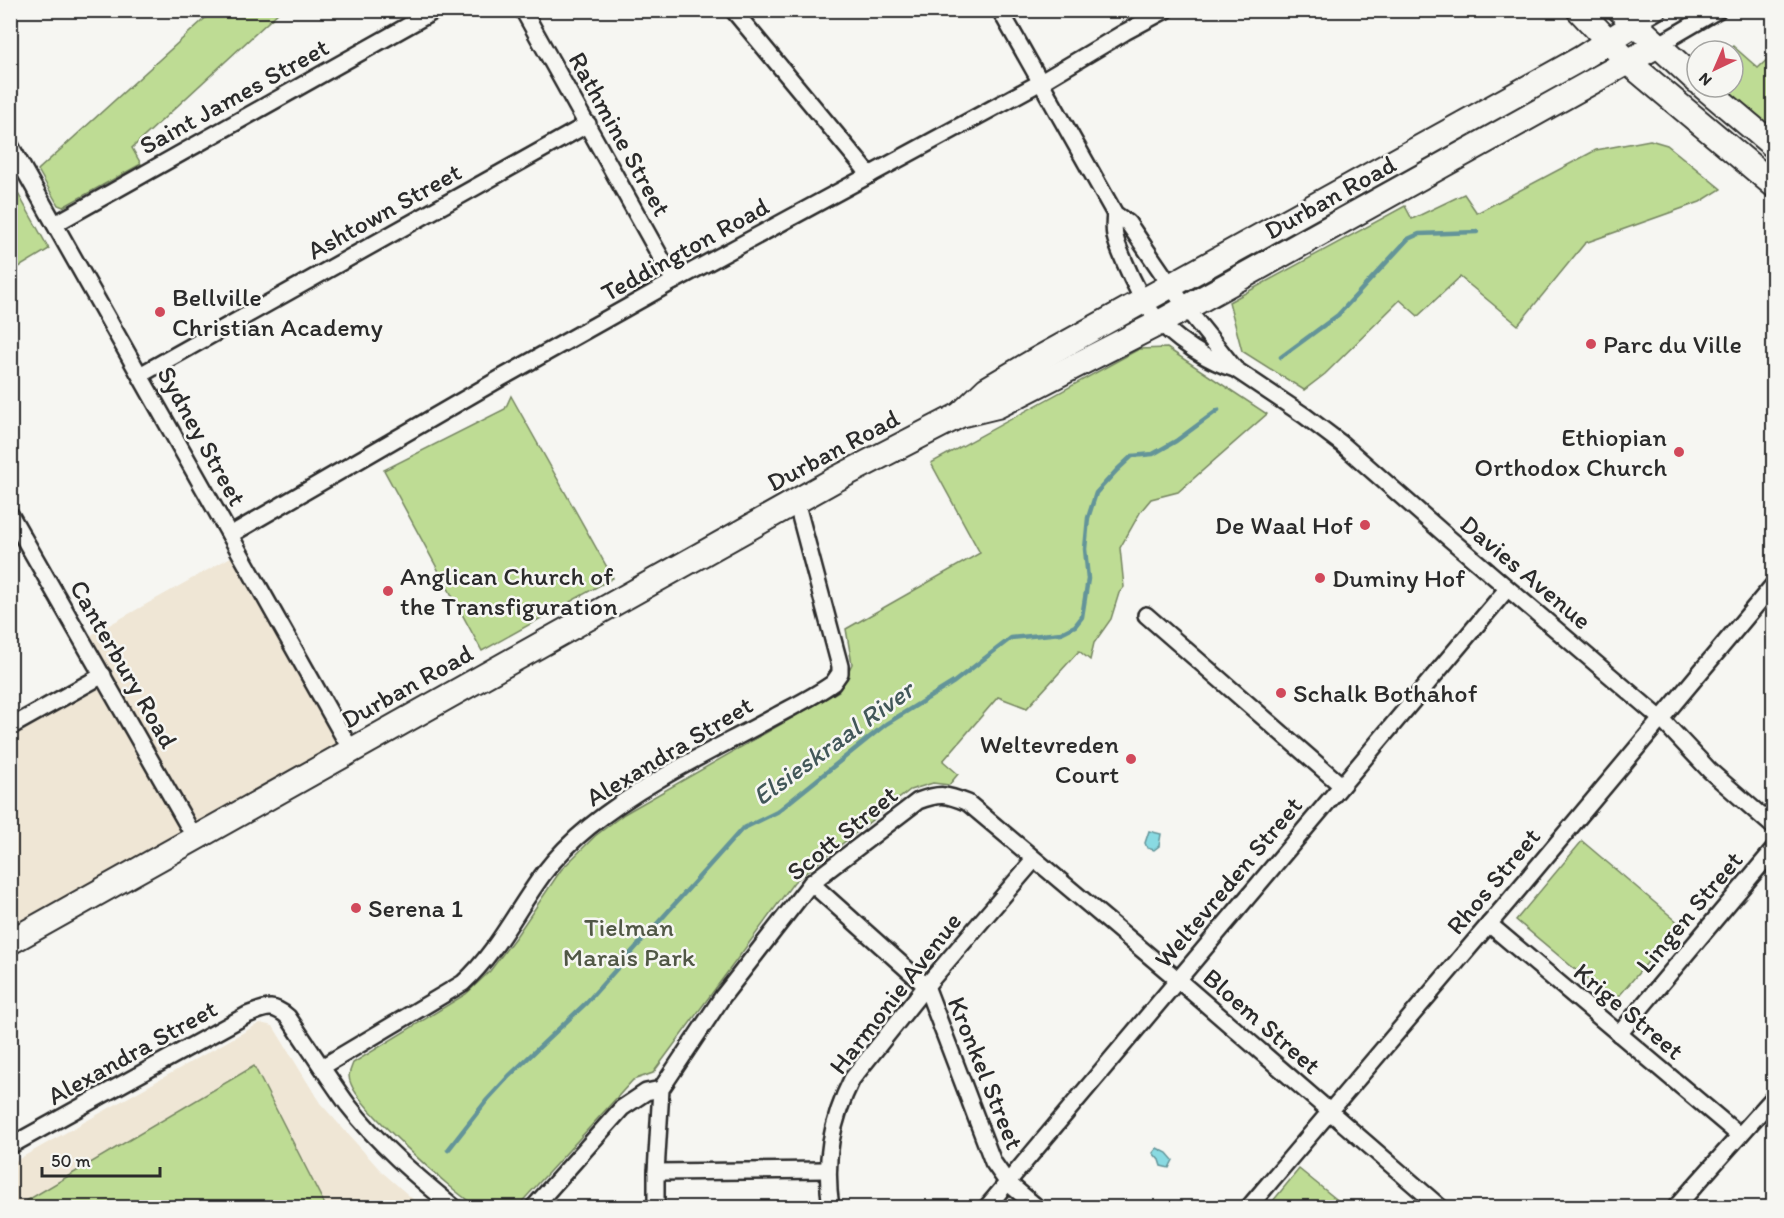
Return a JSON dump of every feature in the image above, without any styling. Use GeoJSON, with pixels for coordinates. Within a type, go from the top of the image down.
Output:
{"type":"FeatureCollection","features":[{"type":"Feature","properties":{"kind":"main road"},"geometry":{"type":"LineString","coordinates":[[1579,10],[1629,63],[1773,184]]}},
{"type":"Feature","properties":{"kind":"main road"},"geometry":{"type":"LineString","coordinates":[[1628,17],[1685,70]]}},
{"type":"Feature","properties":{"kind":"main road","name":"Durban Road"},"geometry":{"type":"LineString","coordinates":[[960,415],[987,389],[1608,42],[1628,17]]}},
{"type":"Feature","properties":{"kind":"main road","name":"Durban Road"},"geometry":{"type":"LineString","coordinates":[[10,942],[796,501],[960,415],[997,406],[1186,309],[1658,45]]}},
{"type":"Feature","properties":{"kind":"main road"},"geometry":{"type":"LineString","coordinates":[[1718,99],[1773,146]]}},
{"type":"Feature","properties":{"kind":"street","name":"Saint James Street"},"geometry":{"type":"LineString","coordinates":[[55,224],[436,10]]}},
{"type":"Feature","properties":{"kind":"street","name":"Rathmine Street"},"geometry":{"type":"LineString","coordinates":[[524,10],[674,281]]}},
{"type":"Feature","properties":{"kind":"street"},"geometry":{"type":"LineString","coordinates":[[734,10],[870,175]]}},
{"type":"Feature","properties":{"kind":"street"},"geometry":{"type":"LineString","coordinates":[[1000,10],[1115,214]]}},
{"type":"Feature","properties":{"kind":"street","name":"Teddington Road"},"geometry":{"type":"LineString","coordinates":[[230,535],[501,378],[674,281],[1041,82],[1166,10]]}},
{"type":"Feature","properties":{"kind":"street","name":"Durban Road"},"geometry":{"type":"LineString","coordinates":[[1628,17],[1659,10]]}},
{"type":"Feature","properties":{"kind":"street","name":"Durban Road"},"geometry":{"type":"LineString","coordinates":[[1658,45],[1718,10]]}},
{"type":"Feature","properties":{"kind":"street","name":"Ashtown Street"},"geometry":{"type":"LineString","coordinates":[[140,375],[588,124]]}},
{"type":"Feature","properties":{"kind":"street","name":"Sydney Street"},"geometry":{"type":"LineString","coordinates":[[10,145],[351,750]]}},
{"type":"Feature","properties":{"kind":"street","name":"Davies Avenue"},"geometry":{"type":"LineString","coordinates":[[1235,369],[1218,365],[1173,336],[1159,323],[1143,300],[1130,275],[1113,231],[1115,214],[1128,223],[1186,309],[1235,369],[1290,405],[1342,444],[1507,589],[1661,719],[1710,771],[1773,827]]}},
{"type":"Feature","properties":{"kind":"street","name":"Alexandra Street"},"geometry":{"type":"LineString","coordinates":[[10,1146],[248,1015],[269,1007],[279,1009],[288,1017],[322,1067],[463,983],[488,955],[545,871],[575,839],[599,819],[661,779],[833,683],[840,673],[840,666],[796,501]]}},
{"type":"Feature","properties":{"kind":"street","name":"Canterbury Road"},"geometry":{"type":"LineString","coordinates":[[10,514],[195,838]]}},
{"type":"Feature","properties":{"kind":"street","name":"Rhos Street"},"geometry":{"type":"LineString","coordinates":[[1248,1208],[1773,584]]}},
{"type":"Feature","properties":{"kind":"street","name":"Weltevreden Street"},"geometry":{"type":"LineString","coordinates":[[986,1208],[1507,589]]}},
{"type":"Feature","properties":{"kind":"street"},"geometry":{"type":"LineString","coordinates":[[1146,615],[1341,785]]}},
{"type":"Feature","properties":{"kind":"street"},"geometry":{"type":"LineString","coordinates":[[10,727],[103,675]]}},
{"type":"Feature","properties":{"kind":"street","name":"Scott Street"},"geometry":{"type":"LineString","coordinates":[[661,1089],[723,996],[811,883],[918,801],[935,795],[950,796],[968,803]]}},
{"type":"Feature","properties":{"kind":"street","name":"Bloem Street"},"geometry":{"type":"LineString","coordinates":[[968,803],[1177,979],[1441,1208]]}},
{"type":"Feature","properties":{"kind":"street","name":"Lingen Street"},"geometry":{"type":"LineString","coordinates":[[1618,1034],[1773,849]]}},
{"type":"Feature","properties":{"kind":"street","name":"Harmonie Avenue"},"geometry":{"type":"LineString","coordinates":[[831,1208],[827,1170],[828,1151],[834,1123],[852,1079],[926,986],[1034,860]]}},
{"type":"Feature","properties":{"kind":"street","name":"Kronkel Street"},"geometry":{"type":"LineString","coordinates":[[811,883],[926,986],[993,1162],[1007,1182],[1038,1208]]}},
{"type":"Feature","properties":{"kind":"street","name":"Krige Street"},"geometry":{"type":"LineString","coordinates":[[1489,924],[1739,1135]]}},
{"type":"Feature","properties":{"kind":"street"},"geometry":{"type":"LineString","coordinates":[[322,1067],[349,1106],[372,1132],[417,1177],[455,1208]]}},
{"type":"Feature","properties":{"kind":"street"},"geometry":{"type":"LineString","coordinates":[[532,1208],[622,1108],[646,1092],[661,1089],[656,1208]]}},
{"type":"Feature","properties":{"kind":"street"},"geometry":{"type":"LineString","coordinates":[[1682,1205],[1773,1096]]}},
{"type":"Feature","properties":{"kind":"street"},"geometry":{"type":"LineString","coordinates":[[656,1172],[827,1170]]}},
{"type":"Feature","properties":{"kind":"shaded area"},"geometry":{"type":"Polygon","coordinates":[[[238,553],[348,749],[11,940],[10,729],[104,675],[84,639],[238,553]]]}},
{"type":"Feature","properties":{"kind":"shaded area"},"geometry":{"type":"Polygon","coordinates":[[[260,1023],[273,1026],[320,1103],[382,1172],[422,1207],[11,1207],[10,1164],[260,1023]]]}},
{"type":"Feature","properties":{"kind":"green space"},"geometry":{"type":"Polygon","coordinates":[[[213,11],[280,11],[132,148],[141,164],[63,207],[58,205],[38,170],[213,11]]]}},
{"type":"Feature","properties":{"kind":"green space"},"geometry":{"type":"Polygon","coordinates":[[[1773,54],[1773,128],[1738,99],[1745,99],[1745,57],[1758,68],[1773,54]]]}},
{"type":"Feature","properties":{"kind":"green space"},"geometry":{"type":"Polygon","coordinates":[[[1650,140],[1667,145],[1721,189],[1700,202],[1585,243],[1518,325],[1460,277],[1418,316],[1400,300],[1325,374],[1304,390],[1242,351],[1229,302],[1405,206],[1412,219],[1464,194],[1477,213],[1596,150],[1650,140]]]}},
{"type":"Feature","properties":{"kind":"green space"},"geometry":{"type":"Polygon","coordinates":[[[16,190],[49,249],[11,272],[11,193],[16,190]]]}},
{"type":"Feature","properties":{"kind":"green space","name":"Tielman Marais Park"},"geometry":{"type":"Polygon","coordinates":[[[1167,348],[1267,414],[1178,492],[1151,499],[1141,511],[1120,548],[1124,587],[1119,593],[1111,619],[1094,643],[1090,660],[1079,651],[1027,708],[998,697],[943,761],[958,774],[949,785],[933,783],[910,790],[794,882],[653,1073],[633,1080],[517,1207],[476,1206],[447,1184],[407,1148],[371,1111],[351,1084],[349,1073],[353,1063],[466,994],[490,971],[561,870],[595,836],[624,814],[839,691],[852,664],[846,629],[980,553],[931,463],[1139,349],[1167,348]]]}},
{"type":"Feature","properties":{"kind":"green space"},"geometry":{"type":"Polygon","coordinates":[[[511,396],[613,578],[482,651],[384,470],[505,409],[511,396]]]}},
{"type":"Feature","properties":{"kind":"green space"},"geometry":{"type":"Polygon","coordinates":[[[1582,841],[1680,924],[1614,1002],[1516,920],[1582,841]]]}},
{"type":"Feature","properties":{"kind":"green space"},"geometry":{"type":"Polygon","coordinates":[[[254,1066],[326,1207],[16,1207],[254,1066]]]}},
{"type":"Feature","properties":{"kind":"green space"},"geometry":{"type":"Polygon","coordinates":[[[1299,1169],[1346,1207],[1268,1207],[1299,1169]]]}},
{"type":"Feature","properties":{"kind":"water"},"geometry":{"type":"Polygon","coordinates":[[[1149,831],[1161,834],[1159,846],[1154,850],[1147,848],[1145,843],[1149,831]]]}},
{"type":"Feature","properties":{"kind":"water"},"geometry":{"type":"Polygon","coordinates":[[[1157,1148],[1167,1153],[1173,1160],[1169,1168],[1161,1166],[1153,1153],[1157,1148]]]}},
{"type":"Feature","properties":{"kind":"waterway","name":"Elsieskraal River"},"geometry":{"type":"LineString","coordinates":[[1281,357],[1338,315],[1408,239],[1419,234],[1477,232]]}},
{"type":"Feature","properties":{"kind":"waterway","name":"Elsieskraal River"},"geometry":{"type":"LineString","coordinates":[[448,1150],[487,1100],[586,1003],[742,829],[777,812],[886,724],[954,682],[1011,638],[1061,633],[1075,626],[1082,617],[1088,579],[1085,549],[1088,518],[1096,493],[1132,456],[1153,454],[1176,441],[1218,410]]}},
{"type":"Feature","properties":{"kind":"place","name":"Bellville Christian Academy"},"geometry":{"type":"Point","coordinates":[160,312]}},
{"type":"Feature","properties":{"kind":"place","name":"Parc du Ville"},"geometry":{"type":"Point","coordinates":[1591,344]}},
{"type":"Feature","properties":{"kind":"place","name":"Ethiopian Orthodox Church"},"geometry":{"type":"Point","coordinates":[1679,452]}},
{"type":"Feature","properties":{"kind":"place","name":"De Waal Hof"},"geometry":{"type":"Point","coordinates":[1365,525]}},
{"type":"Feature","properties":{"kind":"place","name":"Duminy Hof"},"geometry":{"type":"Point","coordinates":[1320,578]}},
{"type":"Feature","properties":{"kind":"place","name":"Anglican Church of the Transfiguration"},"geometry":{"type":"Point","coordinates":[388,591]}},
{"type":"Feature","properties":{"kind":"place","name":"Schalk Bothahof"},"geometry":{"type":"Point","coordinates":[1281,693]}},
{"type":"Feature","properties":{"kind":"place","name":"Weltevreden Court"},"geometry":{"type":"Point","coordinates":[1131,759]}},
{"type":"Feature","properties":{"kind":"place","name":"Serena 1"},"geometry":{"type":"Point","coordinates":[356,908]}}]}
